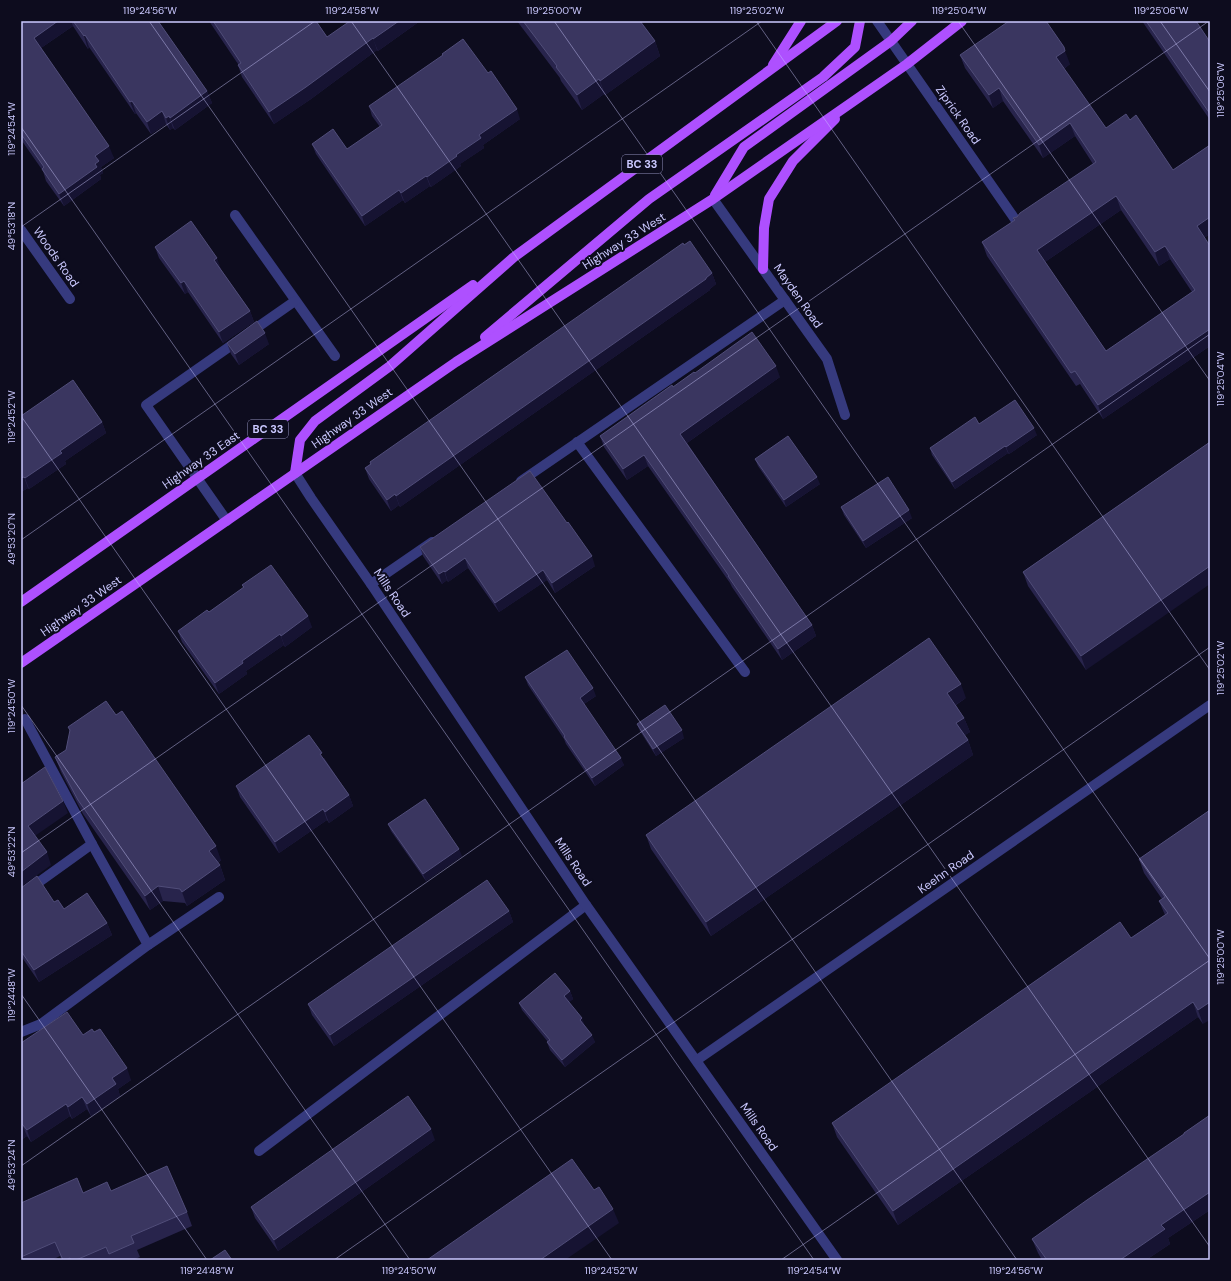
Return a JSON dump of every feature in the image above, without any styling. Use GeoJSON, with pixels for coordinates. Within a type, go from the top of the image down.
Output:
{"type":"FeatureCollection","features":[{"type":"Feature","properties":{"kind":"main road"},"geometry":{"type":"LineString","coordinates":[[769,71],[801,21]]}},
{"type":"Feature","properties":{"kind":"main road","name":"Highway 33 West"},"geometry":{"type":"LineString","coordinates":[[295,473],[300,440],[315,421],[390,366],[514,257],[837,21]]}},
{"type":"Feature","properties":{"kind":"main road"},"geometry":{"type":"LineString","coordinates":[[456,362],[649,199],[822,77],[855,47],[860,21]]}},
{"type":"Feature","properties":{"kind":"main road"},"geometry":{"type":"LineString","coordinates":[[713,199],[744,147],[891,41],[912,21]]}},
{"type":"Feature","properties":{"kind":"main road","name":"Highway 33 West"},"geometry":{"type":"LineString","coordinates":[[21,664],[456,362],[713,199],[906,64],[962,21]]}},
{"type":"Feature","properties":{"kind":"main road"},"geometry":{"type":"LineString","coordinates":[[763,269],[764,228],[769,199],[793,161],[855,99]]}},
{"type":"Feature","properties":{"kind":"main road","name":"Highway 33 East"},"geometry":{"type":"LineString","coordinates":[[21,602],[514,257]]}},
{"type":"Feature","properties":{"kind":"street","name":"Ziprick Road"},"geometry":{"type":"LineString","coordinates":[[877,21],[1019,225]]}},
{"type":"Feature","properties":{"kind":"street","name":"Mayden Road"},"geometry":{"type":"LineString","coordinates":[[713,199],[827,359],[845,415]]}},
{"type":"Feature","properties":{"kind":"street"},"geometry":{"type":"LineString","coordinates":[[235,216],[335,356]]}},
{"type":"Feature","properties":{"kind":"street","name":"Woods Road"},"geometry":{"type":"LineString","coordinates":[[21,230],[70,299]]}},
{"type":"Feature","properties":{"kind":"street"},"geometry":{"type":"LineString","coordinates":[[513,487],[785,300]]}},
{"type":"Feature","properties":{"kind":"street"},"geometry":{"type":"LineString","coordinates":[[227,521],[146,405],[295,301]]}},
{"type":"Feature","properties":{"kind":"street"},"geometry":{"type":"LineString","coordinates":[[577,442],[745,672]]}},
{"type":"Feature","properties":{"kind":"street","name":"Mills Road"},"geometry":{"type":"LineString","coordinates":[[295,473],[586,905],[837,1260]]}},
{"type":"Feature","properties":{"kind":"street"},"geometry":{"type":"LineString","coordinates":[[371,584],[442,535]]}},
{"type":"Feature","properties":{"kind":"street","name":"Keehn Road"},"geometry":{"type":"LineString","coordinates":[[697,1060],[1210,705]]}},
{"type":"Feature","properties":{"kind":"street"},"geometry":{"type":"LineString","coordinates":[[25,720],[148,945]]}},
{"type":"Feature","properties":{"kind":"street"},"geometry":{"type":"LineString","coordinates":[[21,895],[92,844]]}},
{"type":"Feature","properties":{"kind":"street"},"geometry":{"type":"LineString","coordinates":[[21,1032],[41,1024],[148,945],[219,897]]}},
{"type":"Feature","properties":{"kind":"street"},"geometry":{"type":"LineString","coordinates":[[259,1151],[586,905]]}},
{"type":"Feature","properties":{"kind":"building"},"geometry":{"type":"Polygon","coordinates":[[[24,21],[58,21],[34,38],[109,146],[95,156],[99,161],[95,164],[97,167],[59,194],[42,169],[44,167],[21,134],[21,23],[24,21]]]}},
{"type":"Feature","properties":{"kind":"building"},"geometry":{"type":"Polygon","coordinates":[[[73,21],[158,21],[207,91],[170,118],[169,116],[166,118],[162,111],[147,122],[132,101],[130,102],[85,35],[84,36],[73,21]]]}},
{"type":"Feature","properties":{"kind":"building"},"geometry":{"type":"Polygon","coordinates":[[[213,21],[316,21],[327,37],[350,21],[399,21],[269,112],[238,65],[241,63],[213,21]]]}},
{"type":"Feature","properties":{"kind":"building"},"geometry":{"type":"Polygon","coordinates":[[[523,21],[640,21],[655,41],[600,81],[599,79],[577,95],[523,21]]]}},
{"type":"Feature","properties":{"kind":"building"},"geometry":{"type":"Polygon","coordinates":[[[1009,21],[1046,21],[1064,47],[1065,51],[1056,57],[1106,128],[1126,114],[1130,120],[1136,115],[1173,170],[1210,145],[1210,217],[1197,226],[1210,246],[1210,329],[1098,405],[1075,371],[1071,373],[982,242],[1015,220],[1013,218],[1017,217],[1020,213],[1096,162],[1070,123],[1039,145],[999,88],[989,95],[960,55],[1009,21]],[[1116,196],[1037,250],[1106,351],[1195,290],[1165,246],[1155,252],[1116,196]]]}},
{"type":"Feature","properties":{"kind":"building"},"geometry":{"type":"Polygon","coordinates":[[[1146,21],[1196,21],[1210,42],[1210,114],[1146,21]]]}},
{"type":"Feature","properties":{"kind":"building"},"geometry":{"type":"Polygon","coordinates":[[[463,39],[488,73],[491,71],[517,109],[479,135],[481,138],[427,177],[426,176],[401,193],[399,190],[362,216],[312,144],[333,129],[347,149],[382,125],[369,106],[443,55],[442,54],[463,39]]]}},
{"type":"Feature","properties":{"kind":"building"},"geometry":{"type":"Polygon","coordinates":[[[191,221],[217,258],[214,260],[250,311],[219,332],[184,281],[181,283],[155,247],[191,221]]]}},
{"type":"Feature","properties":{"kind":"building"},"geometry":{"type":"Polygon","coordinates":[[[690,241],[712,273],[706,279],[396,496],[395,494],[387,500],[365,468],[371,464],[370,462],[683,243],[684,245],[690,241]]]}},
{"type":"Feature","properties":{"kind":"building"},"geometry":{"type":"Polygon","coordinates":[[[257,321],[265,333],[235,354],[227,343],[257,321]]]}},
{"type":"Feature","properties":{"kind":"building"},"geometry":{"type":"Polygon","coordinates":[[[752,332],[776,366],[680,434],[812,625],[778,649],[644,455],[623,469],[600,436],[672,385],[673,387],[694,372],[695,373],[752,332]]]}},
{"type":"Feature","properties":{"kind":"building"},"geometry":{"type":"Polygon","coordinates":[[[73,380],[102,422],[60,451],[62,453],[25,478],[21,478],[21,416],[73,380]]]}},
{"type":"Feature","properties":{"kind":"building"},"geometry":{"type":"Polygon","coordinates":[[[1015,400],[1034,428],[952,482],[930,448],[975,417],[979,424],[1015,400]]]}},
{"type":"Feature","properties":{"kind":"building"},"geometry":{"type":"Polygon","coordinates":[[[788,436],[817,477],[784,500],[755,459],[788,436]]]}},
{"type":"Feature","properties":{"kind":"building"},"geometry":{"type":"Polygon","coordinates":[[[1210,442],[1210,566],[1081,656],[1023,572],[1210,442]]]}},
{"type":"Feature","properties":{"kind":"building"},"geometry":{"type":"Polygon","coordinates":[[[530,471],[592,556],[552,583],[543,570],[495,603],[465,558],[445,572],[444,571],[439,574],[420,547],[530,471]]]}},
{"type":"Feature","properties":{"kind":"building"},"geometry":{"type":"Polygon","coordinates":[[[888,477],[909,510],[863,541],[841,507],[888,477]]]}},
{"type":"Feature","properties":{"kind":"building"},"geometry":{"type":"Polygon","coordinates":[[[271,565],[308,616],[281,636],[280,634],[242,661],[243,663],[215,683],[178,631],[207,610],[209,612],[244,587],[242,585],[271,565]]]}},
{"type":"Feature","properties":{"kind":"building"},"geometry":{"type":"Polygon","coordinates":[[[929,638],[961,684],[947,693],[964,718],[956,723],[968,740],[706,922],[646,835],[929,638]]]}},
{"type":"Feature","properties":{"kind":"building"},"geometry":{"type":"Polygon","coordinates":[[[567,650],[593,688],[580,698],[621,758],[592,778],[525,677],[567,650]]]}},
{"type":"Feature","properties":{"kind":"building"},"geometry":{"type":"Polygon","coordinates":[[[106,701],[116,715],[122,711],[216,846],[209,851],[220,865],[182,892],[180,889],[158,886],[145,896],[78,800],[55,757],[66,750],[70,730],[68,727],[106,701]]]}},
{"type":"Feature","properties":{"kind":"building"},"geometry":{"type":"Polygon","coordinates":[[[665,705],[682,730],[653,749],[637,724],[665,705]]]}},
{"type":"Feature","properties":{"kind":"building"},"geometry":{"type":"Polygon","coordinates":[[[309,735],[322,753],[320,754],[349,795],[325,812],[323,809],[275,842],[236,786],[309,735]]]}},
{"type":"Feature","properties":{"kind":"building"},"geometry":{"type":"Polygon","coordinates":[[[45,767],[63,801],[28,826],[47,852],[21,872],[21,784],[45,767]]]}},
{"type":"Feature","properties":{"kind":"building"},"geometry":{"type":"Polygon","coordinates":[[[425,799],[459,849],[423,874],[388,824],[425,799]]]}},
{"type":"Feature","properties":{"kind":"building"},"geometry":{"type":"Polygon","coordinates":[[[1210,810],[1210,1002],[1198,1010],[1193,1002],[893,1211],[832,1123],[1120,922],[1131,938],[1168,913],[1159,901],[1165,897],[1139,859],[1210,810]]]}},
{"type":"Feature","properties":{"kind":"building"},"geometry":{"type":"Polygon","coordinates":[[[37,876],[54,902],[58,900],[64,909],[87,893],[107,923],[34,970],[21,951],[21,888],[37,876]]]}},
{"type":"Feature","properties":{"kind":"building"},"geometry":{"type":"Polygon","coordinates":[[[487,880],[509,911],[330,1035],[308,1004],[487,880]]]}},
{"type":"Feature","properties":{"kind":"building"},"geometry":{"type":"Polygon","coordinates":[[[555,973],[570,991],[564,996],[582,1018],[580,1020],[592,1035],[562,1060],[547,1042],[550,1040],[519,1003],[555,973]]]}},
{"type":"Feature","properties":{"kind":"building"},"geometry":{"type":"Polygon","coordinates":[[[67,1012],[83,1035],[92,1029],[94,1032],[100,1029],[127,1068],[112,1078],[116,1084],[87,1104],[82,1097],[68,1107],[66,1104],[27,1130],[22,1124],[21,1125],[21,1043],[67,1012]]]}},
{"type":"Feature","properties":{"kind":"building"},"geometry":{"type":"Polygon","coordinates":[[[408,1096],[431,1129],[274,1240],[251,1207],[408,1096]]]}},
{"type":"Feature","properties":{"kind":"building"},"geometry":{"type":"Polygon","coordinates":[[[1210,1115],[1210,1192],[1161,1225],[1165,1229],[1120,1260],[1047,1260],[1032,1239],[1210,1115]]]}},
{"type":"Feature","properties":{"kind":"building"},"geometry":{"type":"Polygon","coordinates":[[[572,1159],[594,1190],[599,1187],[613,1209],[540,1260],[427,1260],[572,1159]]]}},
{"type":"Feature","properties":{"kind":"building"},"geometry":{"type":"Polygon","coordinates":[[[167,1166],[187,1212],[131,1236],[134,1243],[109,1254],[106,1247],[76,1260],[71,1260],[70,1258],[63,1260],[55,1242],[21,1257],[21,1203],[77,1178],[83,1193],[107,1182],[111,1191],[167,1166]]]}},
{"type":"Feature","properties":{"kind":"building"},"geometry":{"type":"Polygon","coordinates":[[[225,1250],[232,1260],[210,1260],[225,1250]]]}}]}
